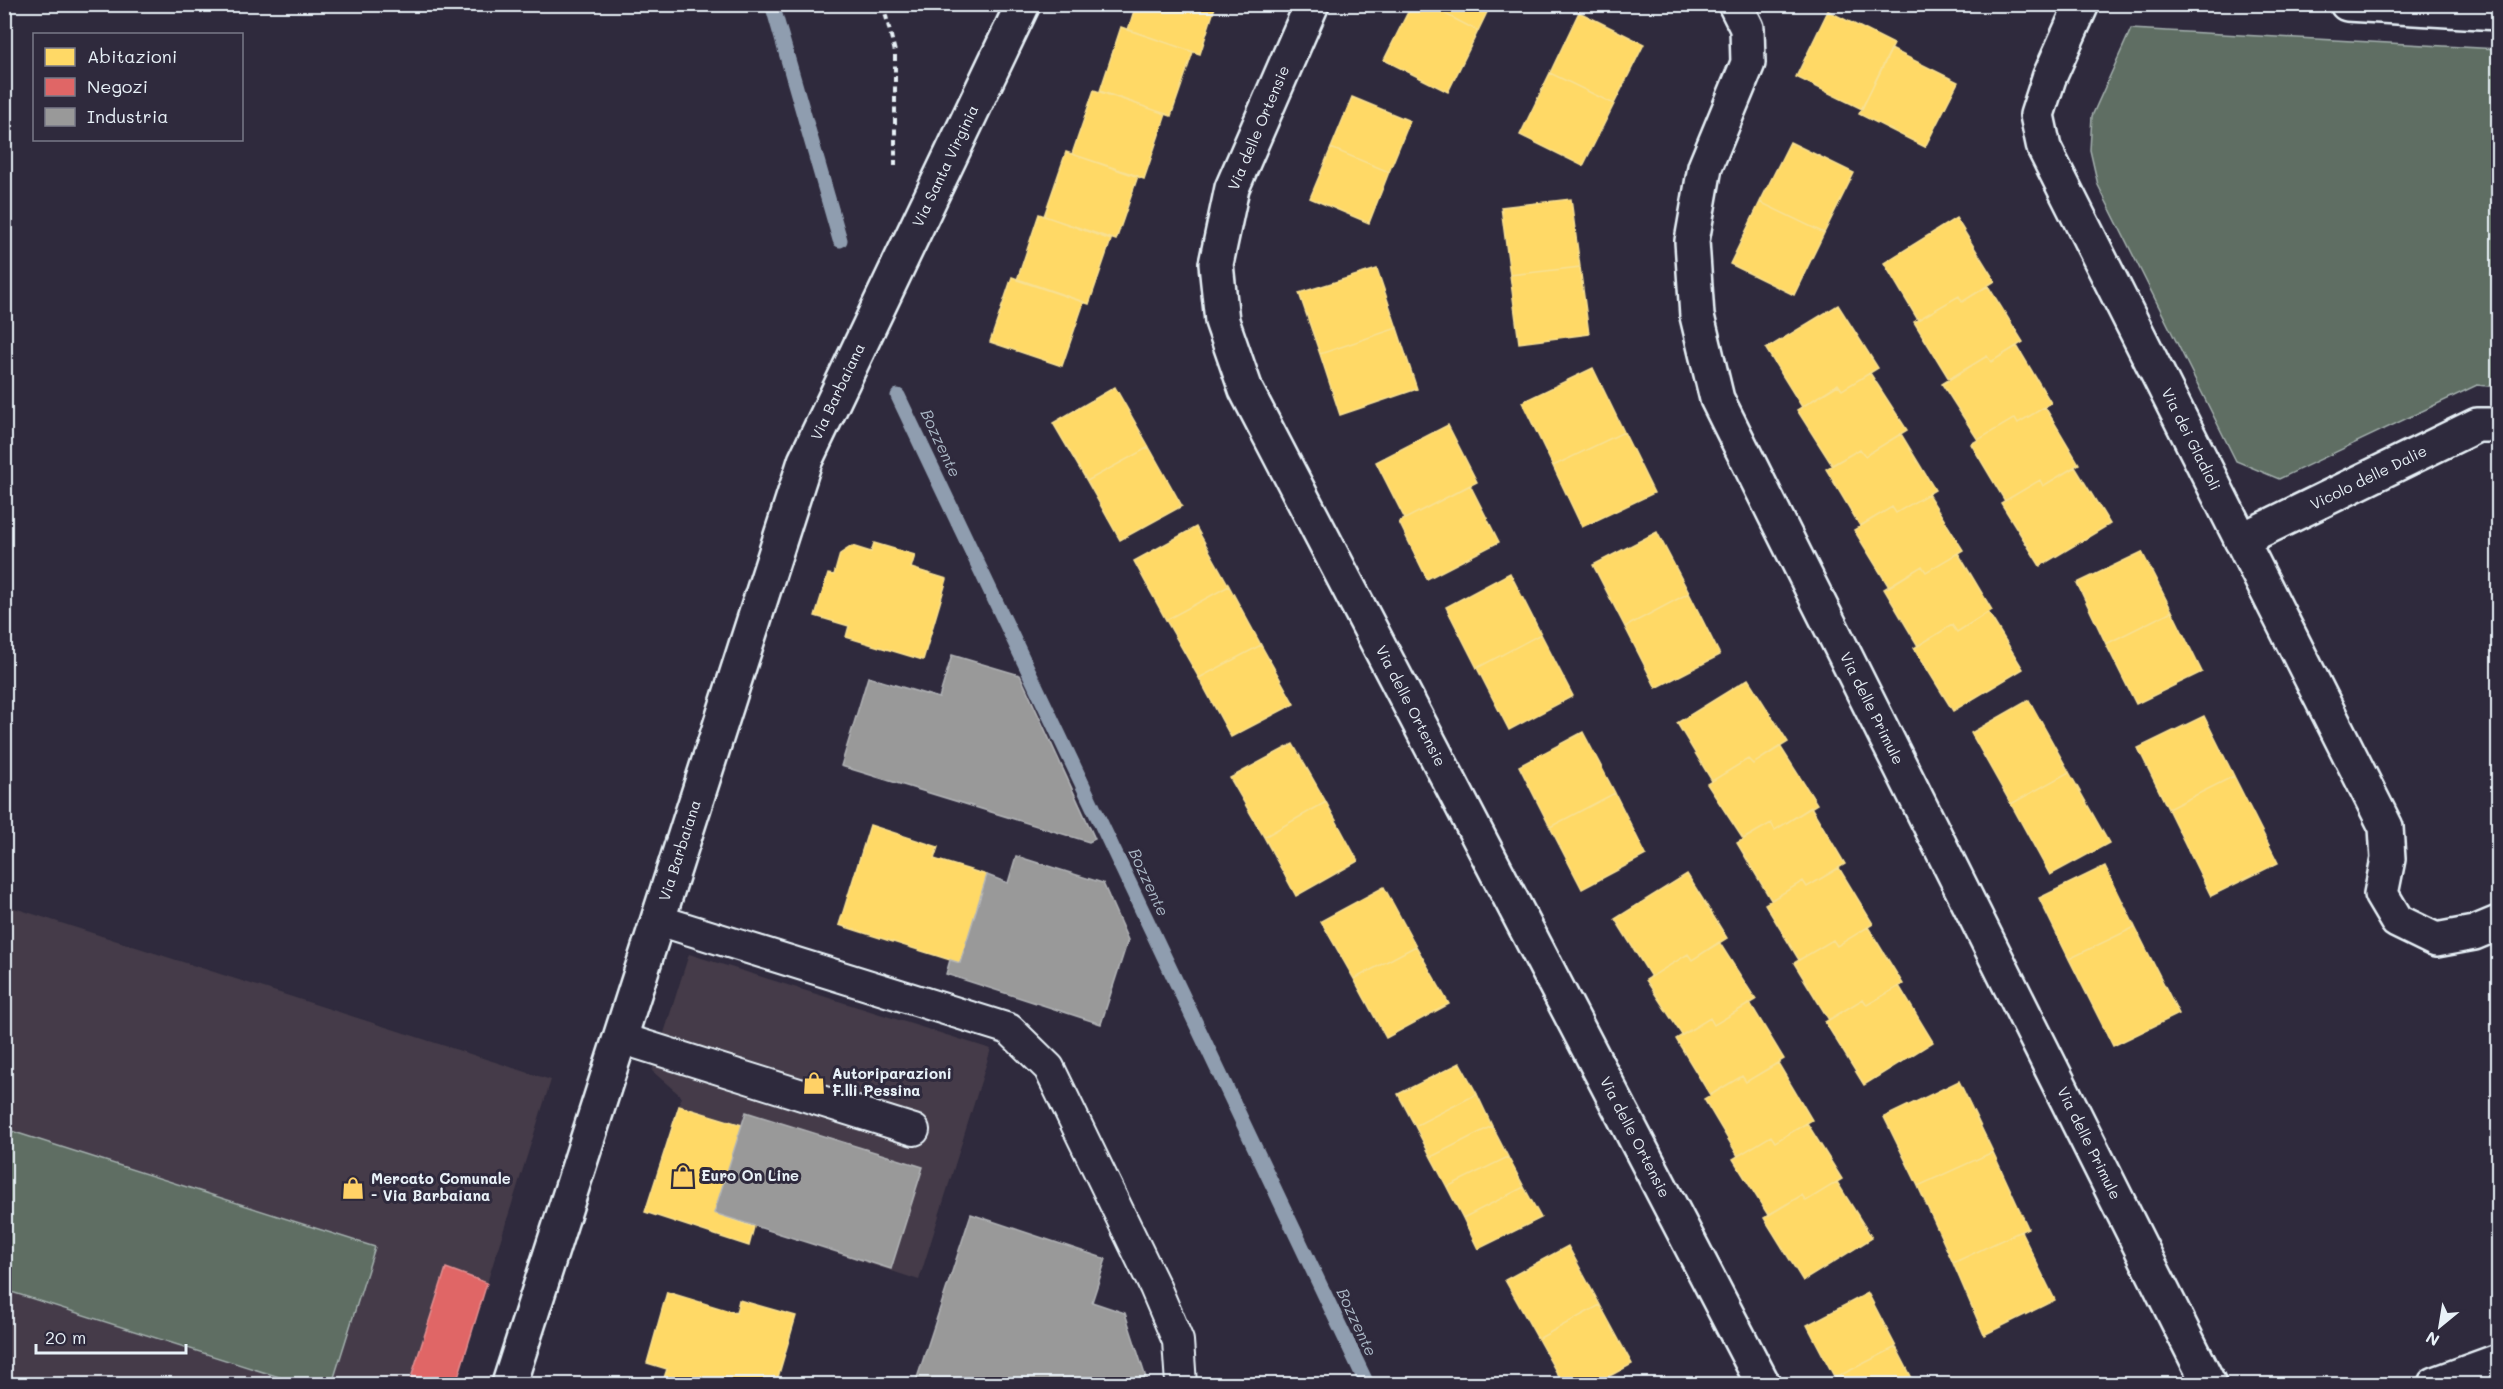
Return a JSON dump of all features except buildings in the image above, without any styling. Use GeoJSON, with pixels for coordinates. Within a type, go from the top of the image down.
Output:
{"type":"FeatureCollection","features":[{"type":"Feature","properties":{"kind":"street","name":"Via Santa Virginia"},"geometry":{"type":"LineString","coordinates":[[868,327],[1023,4]]}},
{"type":"Feature","properties":{"kind":"street","name":"Via delle Ortensie"},"geometry":{"type":"LineString","coordinates":[[1312,4],[1232,188],[1216,264],[1222,321],[1246,390],[1763,1384]]}},
{"type":"Feature","properties":{"kind":"street","name":"Via delle Primule"},"geometry":{"type":"LineString","coordinates":[[1735,4],[1747,28],[1748,63],[1705,167],[1692,241],[1697,316],[1717,399],[2209,1384]]}},
{"type":"Feature","properties":{"kind":"street","name":"Via dei Gladioli"},"geometry":{"type":"LineString","coordinates":[[2082,4],[2049,78],[2037,115],[2044,148],[2386,827],[2388,859],[2381,894],[2397,921],[2436,940],[2474,933],[2499,923]]}},
{"type":"Feature","properties":{"kind":"street"},"geometry":{"type":"LineString","coordinates":[[2347,4],[2499,13]]}},
{"type":"Feature","properties":{"kind":"street","name":"Via Barbaiana"},"geometry":{"type":"LineString","coordinates":[[509,1384],[805,461],[868,327]]}},
{"type":"Feature","properties":{"kind":"street","name":"Vicolo delle Dalie"},"geometry":{"type":"LineString","coordinates":[[2241,540],[2477,425],[2499,425]]}},
{"type":"Feature","properties":{"kind":"street"},"geometry":{"type":"LineString","coordinates":[[2435,1384],[2499,1361]]}},
{"type":"Feature","properties":{"kind":"lane"},"geometry":{"type":"LineString","coordinates":[[658,920],[1009,1029],[1049,1068],[1155,1287],[1178,1341],[1180,1384]]}},
{"type":"Feature","properties":{"kind":"lane"},"geometry":{"type":"LineString","coordinates":[[620,1038],[914,1130]]}},
{"type":"Feature","properties":{"kind":"path"},"geometry":{"type":"LineString","coordinates":[[883,4],[895,52],[895,169]]}},
{"type":"Feature","properties":{"kind":"shaded area","name":"Mercato Comunale - Via Barbaiana"},"geometry":{"type":"Polygon","coordinates":[[[5,905],[551,1080],[487,1283],[446,1269],[409,1384],[332,1384],[375,1247],[5,1129],[5,905]]]}},
{"type":"Feature","properties":{"kind":"shaded area"},"geometry":{"type":"Polygon","coordinates":[[[689,954],[991,1049],[919,1280],[714,1213],[742,1126],[679,1106],[681,1096],[652,1071],[689,954]]]}},
{"type":"Feature","properties":{"kind":"shaded area"},"geometry":{"type":"Polygon","coordinates":[[[5,1290],[301,1384],[5,1384],[5,1290]]]}},
{"type":"Feature","properties":{"kind":"green space"},"geometry":{"type":"Polygon","coordinates":[[[2131,29],[2498,49],[2498,387],[2477,385],[2279,479],[2236,461],[2098,185],[2090,150],[2092,116],[2131,29]]]}},
{"type":"Feature","properties":{"kind":"green space"},"geometry":{"type":"Polygon","coordinates":[[[5,1129],[375,1247],[332,1384],[301,1384],[5,1290],[5,1129]]]}},
{"type":"Feature","properties":{"kind":"waterway","name":"Bozzente"},"geometry":{"type":"LineString","coordinates":[[772,4],[840,240]]}},
{"type":"Feature","properties":{"kind":"waterway","name":"Bozzente"},"geometry":{"type":"LineString","coordinates":[[898,396],[1367,1384]]}},
{"type":"Feature","properties":{"kind":"place","name":"Autoriparazioni F.lli Pessina"},"geometry":{"type":"Point","coordinates":[814,1083]}},
{"type":"Feature","properties":{"kind":"place","name":"Euro On Line"},"geometry":{"type":"Point","coordinates":[683,1176]}},
{"type":"Feature","properties":{"kind":"place","name":"Mercato Comunale - Via Barbaiana"},"geometry":{"type":"Point","coordinates":[353,1188]}}]}
